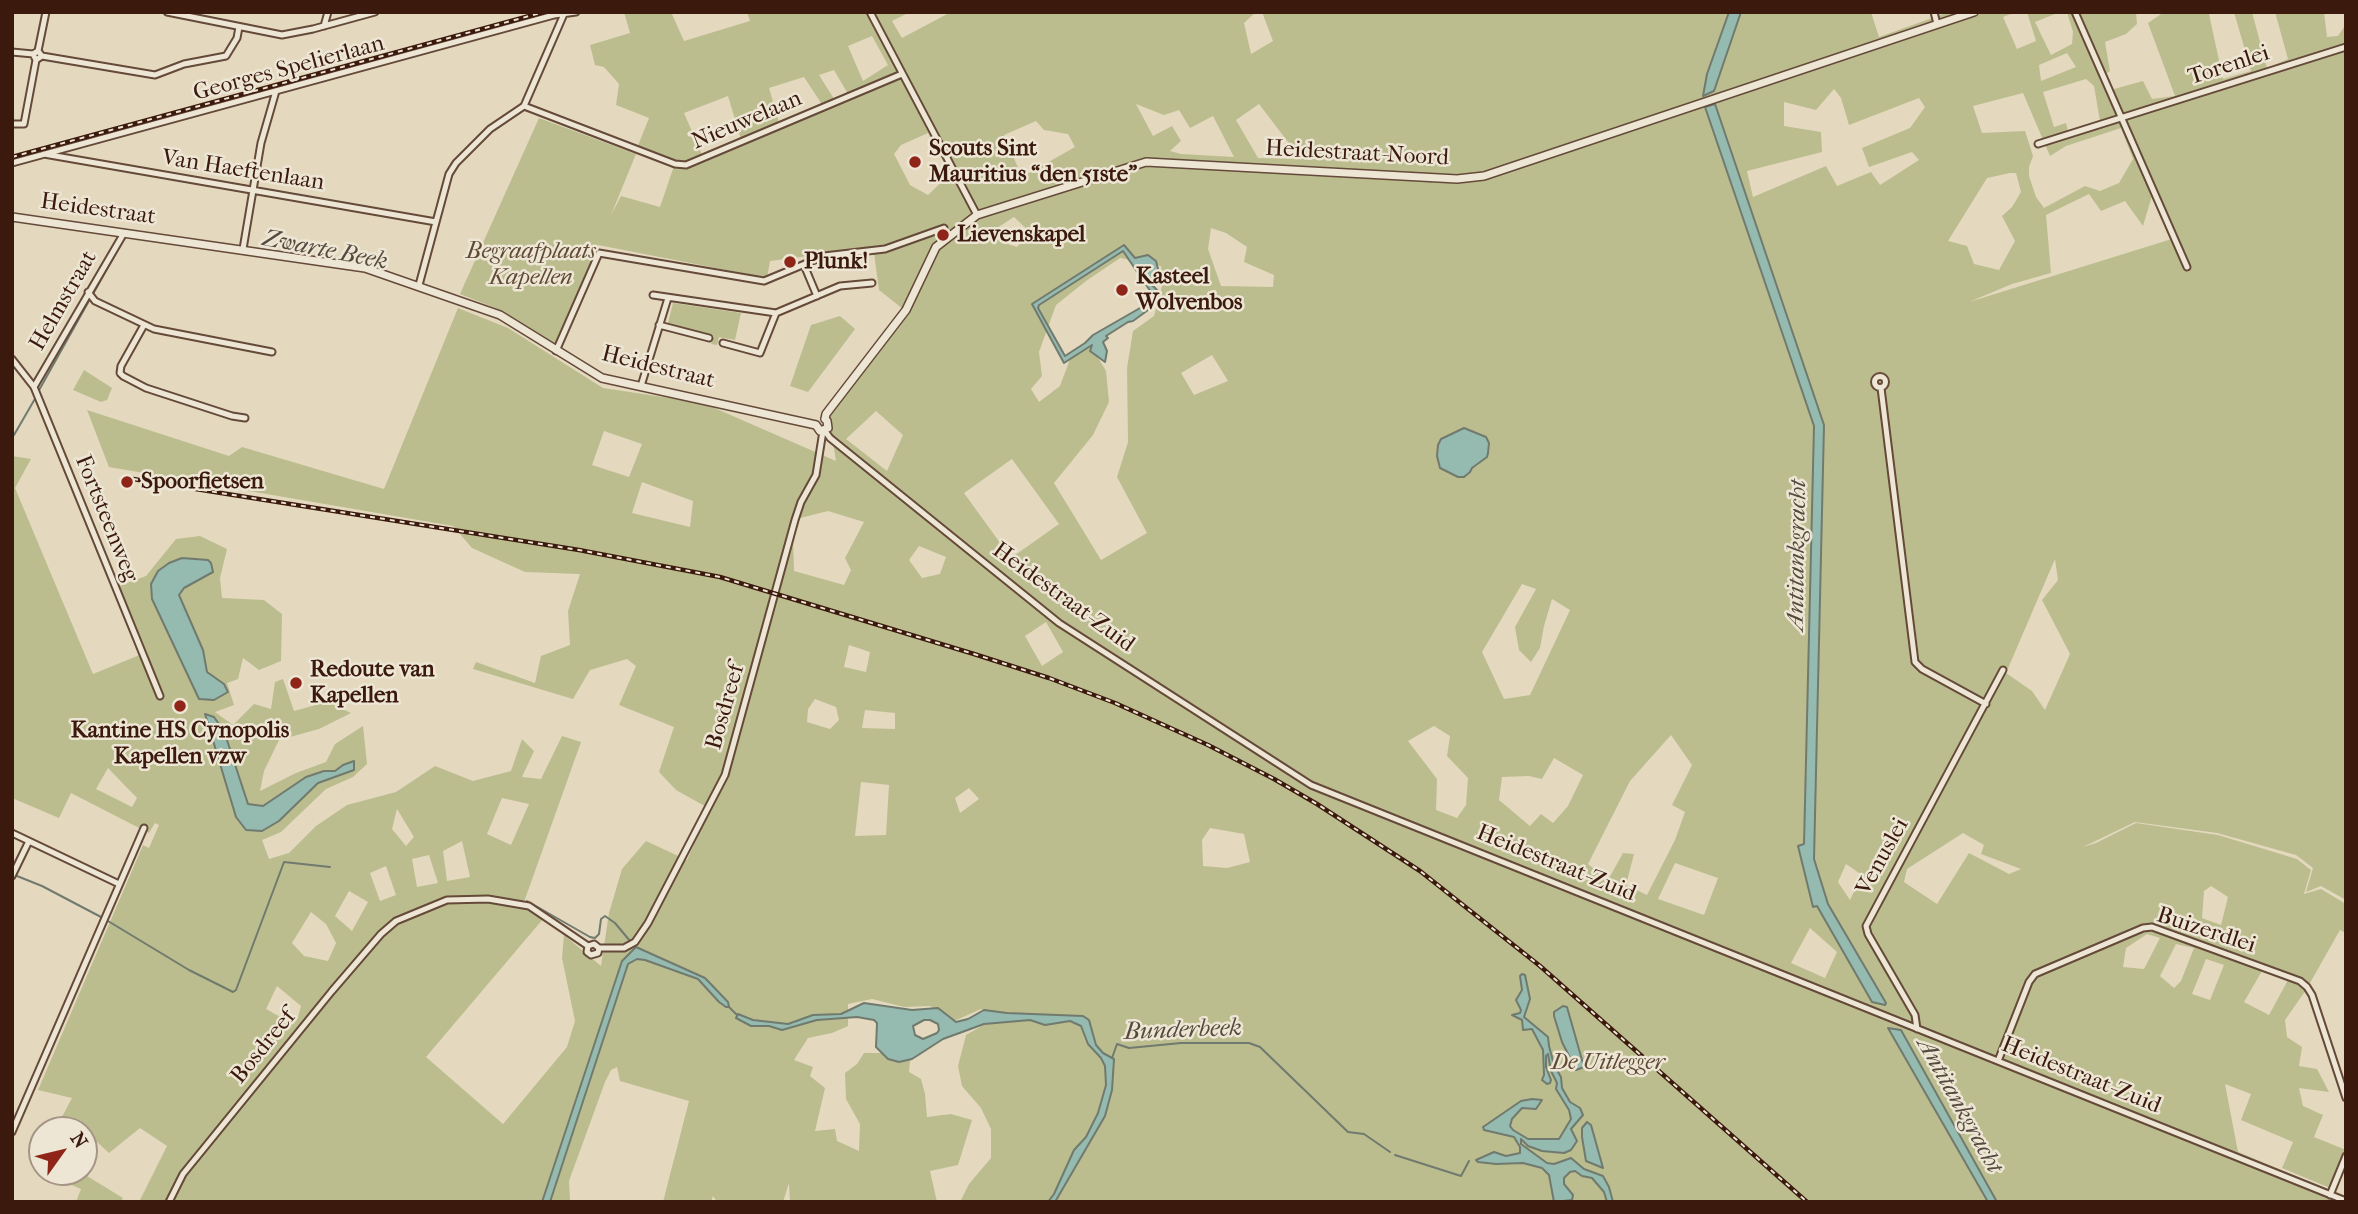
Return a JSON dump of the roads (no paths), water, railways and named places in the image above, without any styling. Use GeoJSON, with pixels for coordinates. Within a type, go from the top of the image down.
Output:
{"type":"FeatureCollection","features":[{"type":"Feature","properties":{"kind":"street"},"geometry":{"type":"LineString","coordinates":[[12,124],[24,124],[46,12]]}},
{"type":"Feature","properties":{"kind":"street"},"geometry":{"type":"LineString","coordinates":[[167,12],[282,34],[375,12]]}},
{"type":"Feature","properties":{"kind":"street"},"geometry":{"type":"LineString","coordinates":[[324,26],[328,12]]}},
{"type":"Feature","properties":{"kind":"street","name":"Georges Spelierlaan"},"geometry":{"type":"LineString","coordinates":[[12,163],[554,15],[576,12]]}},
{"type":"Feature","properties":{"kind":"street"},"geometry":{"type":"LineString","coordinates":[[870,12],[977,215]]}},
{"type":"Feature","properties":{"kind":"street"},"geometry":{"type":"LineString","coordinates":[[1934,12],[1937,24]]}},
{"type":"Feature","properties":{"kind":"street","name":"Heidestraat-Noord"},"geometry":{"type":"LineString","coordinates":[[824,419],[906,310],[936,247],[977,215],[1146,162],[1467,179],[1504,171],[1974,12]]}},
{"type":"Feature","properties":{"kind":"street"},"geometry":{"type":"LineString","coordinates":[[2075,12],[2187,267]]}},
{"type":"Feature","properties":{"kind":"street"},"geometry":{"type":"LineString","coordinates":[[419,285],[449,174],[456,163],[490,129],[524,106],[564,14]]}},
{"type":"Feature","properties":{"kind":"street"},"geometry":{"type":"LineString","coordinates":[[12,52],[155,75],[184,64],[226,56],[237,38],[239,27]]}},
{"type":"Feature","properties":{"kind":"street","name":"Torenlei"},"geometry":{"type":"LineString","coordinates":[[2038,144],[2346,47]]}},
{"type":"Feature","properties":{"kind":"street","name":"Nieuwelaan"},"geometry":{"type":"LineString","coordinates":[[524,106],[675,164],[686,165],[902,74]]}},
{"type":"Feature","properties":{"kind":"street"},"geometry":{"type":"LineString","coordinates":[[243,249],[261,143],[276,91]]}},
{"type":"Feature","properties":{"kind":"street","name":"Van Haeftenlaan"},"geometry":{"type":"LineString","coordinates":[[44,154],[436,222]]}},
{"type":"Feature","properties":{"kind":"street","name":"Heidestraat"},"geometry":{"type":"LineString","coordinates":[[12,217],[351,264],[419,285],[500,315],[602,378],[816,425],[824,431]]}},
{"type":"Feature","properties":{"kind":"street"},"geometry":{"type":"LineString","coordinates":[[556,351],[600,253],[764,281],[824,256],[885,249],[944,228]]}},
{"type":"Feature","properties":{"kind":"street","name":"Helmstraat"},"geometry":{"type":"LineString","coordinates":[[34,387],[124,233]]}},
{"type":"Feature","properties":{"kind":"street"},"geometry":{"type":"LineString","coordinates":[[804,265],[817,296]]}},
{"type":"Feature","properties":{"kind":"street"},"geometry":{"type":"LineString","coordinates":[[653,295],[776,313],[840,286],[872,283]]}},
{"type":"Feature","properties":{"kind":"street"},"geometry":{"type":"LineString","coordinates":[[88,292],[95,301],[154,329],[272,352]]}},
{"type":"Feature","properties":{"kind":"street"},"geometry":{"type":"LineString","coordinates":[[641,386],[668,298]]}},
{"type":"Feature","properties":{"kind":"street"},"geometry":{"type":"LineString","coordinates":[[723,343],[760,354],[776,313]]}},
{"type":"Feature","properties":{"kind":"street"},"geometry":{"type":"LineString","coordinates":[[144,325],[121,366],[120,373],[123,376],[146,388],[245,418]]}},
{"type":"Feature","properties":{"kind":"street"},"geometry":{"type":"LineString","coordinates":[[659,325],[709,338]]}},
{"type":"Feature","properties":{"kind":"street","name":"Fortsteenweg"},"geometry":{"type":"LineString","coordinates":[[12,359],[34,387],[160,696]]}},
{"type":"Feature","properties":{"kind":"street"},"geometry":{"type":"LineString","coordinates":[[1881,388],[1915,662],[1922,669],[1986,704]]}},
{"type":"Feature","properties":{"kind":"street"},"geometry":{"type":"LineString","coordinates":[[816,425],[819,420],[824,419],[829,425],[824,431]]}},
{"type":"Feature","properties":{"kind":"street","name":"Bosdreef"},"geometry":{"type":"LineString","coordinates":[[169,1202],[183,1174],[332,991],[396,920],[447,900],[488,899],[514,902],[538,911],[588,946],[587,952],[591,955],[596,955],[598,948],[624,948],[631,945],[642,933],[721,785],[799,507],[817,475],[824,431]]}},
{"type":"Feature","properties":{"kind":"street","name":"Heidestraat-Zuid"},"geometry":{"type":"LineString","coordinates":[[824,431],[1059,623],[1311,785],[2346,1201]]}},
{"type":"Feature","properties":{"kind":"street","name":"Venuslei"},"geometry":{"type":"LineString","coordinates":[[1917,1029],[1915,1015],[1868,934],[1866,926],[2003,670]]}},
{"type":"Feature","properties":{"kind":"street"},"geometry":{"type":"LineString","coordinates":[[12,1132],[144,828]]}},
{"type":"Feature","properties":{"kind":"street"},"geometry":{"type":"LineString","coordinates":[[12,833],[119,884]]}},
{"type":"Feature","properties":{"kind":"street"},"geometry":{"type":"LineString","coordinates":[[12,876],[29,841]]}},
{"type":"Feature","properties":{"kind":"street","name":"Buizerdlei"},"geometry":{"type":"LineString","coordinates":[[1998,1061],[2029,982],[2035,974],[2143,928],[2152,927],[2300,981],[2307,987],[2346,1098]]}},
{"type":"Feature","properties":{"kind":"street"},"geometry":{"type":"LineString","coordinates":[[2330,1195],[2346,1156]]}},
{"type":"Feature","properties":{"kind":"water"},"geometry":{"type":"Polygon","coordinates":[[[1729,12],[1741,12],[1714,91],[1703,96],[1707,74],[1729,12]]]}},
{"type":"Feature","properties":{"kind":"water","name":"Antitankgracht"},"geometry":{"type":"Polygon","coordinates":[[[1715,104],[1824,425],[1814,859],[1828,904],[1885,1005],[1872,1002],[1817,906],[1813,907],[1798,846],[1804,844],[1814,426],[1705,107],[1715,104]]]}},
{"type":"Feature","properties":{"kind":"water"},"geometry":{"type":"Polygon","coordinates":[[[1124,245],[1135,258],[1148,255],[1156,261],[1159,273],[1152,285],[1158,291],[1159,302],[1106,336],[1108,338],[1103,342],[1107,351],[1105,362],[1090,351],[1092,345],[1064,363],[1032,304],[1124,245]],[[1123,251],[1038,308],[1065,356],[1093,335],[1154,300],[1123,251]]]}},
{"type":"Feature","properties":{"kind":"water"},"geometry":{"type":"Polygon","coordinates":[[[1464,428],[1486,437],[1489,443],[1488,453],[1487,457],[1464,477],[1458,477],[1440,468],[1438,445],[1441,439],[1464,428]]]}},
{"type":"Feature","properties":{"kind":"water"},"geometry":{"type":"Polygon","coordinates":[[[182,558],[208,560],[211,563],[213,572],[184,588],[179,595],[203,650],[207,672],[224,684],[228,692],[214,700],[199,699],[152,599],[151,584],[158,571],[182,558]]]}},
{"type":"Feature","properties":{"kind":"water"},"geometry":{"type":"Polygon","coordinates":[[[205,714],[214,717],[224,731],[248,804],[263,806],[306,777],[324,771],[335,771],[354,761],[354,770],[318,783],[279,821],[262,831],[246,830],[236,817],[205,714]]]}},
{"type":"Feature","properties":{"kind":"water"},"geometry":{"type":"Polygon","coordinates":[[[636,947],[705,978],[728,1002],[729,1007],[719,1002],[698,979],[645,960],[637,959],[628,964],[550,1202],[542,1202],[622,961],[636,947]]]}},
{"type":"Feature","properties":{"kind":"water"},"geometry":{"type":"Polygon","coordinates":[[[1522,974],[1525,975],[1530,999],[1524,1017],[1548,1037],[1562,1088],[1570,1102],[1580,1108],[1583,1115],[1571,1129],[1577,1141],[1571,1150],[1564,1153],[1542,1151],[1528,1146],[1521,1139],[1521,1144],[1547,1163],[1554,1164],[1571,1158],[1584,1169],[1603,1176],[1613,1202],[1607,1202],[1604,1192],[1592,1178],[1575,1171],[1564,1178],[1564,1184],[1573,1195],[1572,1200],[1554,1202],[1549,1175],[1542,1168],[1523,1163],[1496,1164],[1476,1160],[1494,1152],[1506,1156],[1520,1153],[1520,1147],[1514,1137],[1484,1130],[1483,1127],[1521,1101],[1542,1100],[1536,1109],[1522,1108],[1512,1119],[1510,1126],[1513,1130],[1528,1139],[1559,1139],[1571,1119],[1569,1110],[1556,1089],[1557,1083],[1551,1071],[1548,1054],[1546,1067],[1551,1080],[1547,1084],[1542,1080],[1543,1050],[1532,1029],[1523,1030],[1522,1020],[1512,1015],[1520,1013],[1521,1010],[1516,1000],[1522,990],[1522,974]]]}},
{"type":"Feature","properties":{"kind":"water"},"geometry":{"type":"Polygon","coordinates":[[[864,1003],[912,1010],[938,1008],[956,1022],[984,1010],[1083,1016],[1089,1020],[1096,1045],[1114,1059],[1112,1090],[1105,1116],[1055,1202],[1048,1202],[1074,1150],[1086,1137],[1098,1113],[1106,1085],[1105,1066],[1088,1044],[1081,1026],[1070,1021],[1045,1025],[1030,1020],[984,1024],[943,1039],[912,1059],[899,1062],[888,1059],[876,1047],[877,1023],[874,1020],[857,1017],[817,1020],[782,1030],[769,1026],[751,1026],[736,1018],[738,1014],[753,1020],[788,1024],[813,1015],[841,1014],[864,1003]],[[930,1020],[913,1026],[915,1035],[923,1039],[937,1033],[938,1024],[930,1020]]]}},
{"type":"Feature","properties":{"kind":"water"},"geometry":{"type":"Polygon","coordinates":[[[1563,1006],[1567,1007],[1584,1067],[1576,1070],[1562,1042],[1554,1016],[1554,1012],[1563,1006]]]}},
{"type":"Feature","properties":{"kind":"water","name":"Antitankgracht"},"geometry":{"type":"Polygon","coordinates":[[[1888,1028],[1901,1030],[1997,1202],[1988,1202],[1888,1028]]]}},
{"type":"Feature","properties":{"kind":"water"},"geometry":{"type":"Polygon","coordinates":[[[1587,1122],[1591,1125],[1603,1168],[1586,1161],[1582,1128],[1587,1122]]]}},
{"type":"Feature","properties":{"kind":"waterway","name":"Zwarte Beek"},"geometry":{"type":"LineString","coordinates":[[93,294],[126,235]]}},
{"type":"Feature","properties":{"kind":"waterway","name":"Zwarte Beek"},"geometry":{"type":"LineString","coordinates":[[38,392],[90,299]]}},
{"type":"Feature","properties":{"kind":"waterway","name":"Zwarte Beek"},"geometry":{"type":"LineString","coordinates":[[555,353],[568,361]]}},
{"type":"Feature","properties":{"kind":"waterway","name":"Zwarte Beek"},"geometry":{"type":"LineString","coordinates":[[12,435],[36,397]]}},
{"type":"Feature","properties":{"kind":"waterway","name":"Bunderbeek"},"geometry":{"type":"LineString","coordinates":[[108,921],[189,970],[233,992],[284,862],[330,867]]}},
{"type":"Feature","properties":{"kind":"waterway","name":"Bunderbeek"},"geometry":{"type":"LineString","coordinates":[[17,876],[101,917]]}},
{"type":"Feature","properties":{"kind":"waterway","name":"Bunderbeek"},"geometry":{"type":"LineString","coordinates":[[527,901],[595,938],[599,934],[601,919],[605,916],[615,923],[630,941]]}},
{"type":"Feature","properties":{"kind":"waterway","name":"Bunderbeek"},"geometry":{"type":"LineString","coordinates":[[729,1007],[737,1015]]}},
{"type":"Feature","properties":{"kind":"waterway","name":"Bunderbeek"},"geometry":{"type":"LineString","coordinates":[[1112,1058],[1117,1044],[1129,1048],[1181,1043],[1249,1043],[1260,1047],[1348,1132],[1364,1134],[1390,1152]]}},
{"type":"Feature","properties":{"kind":"waterway","name":"Bunderbeek"},"geometry":{"type":"LineString","coordinates":[[1395,1155],[1461,1176],[1469,1161]]}},
{"type":"Feature","properties":{"kind":"railway"},"geometry":{"type":"LineString","coordinates":[[12,157],[544,12]]}},
{"type":"Feature","properties":{"kind":"railway"},"geometry":{"type":"LineString","coordinates":[[133,479],[579,550],[720,577],[974,654],[1115,703],[1208,745],[1274,779],[1420,871],[1540,966],[1807,1202]]}},
{"type":"Feature","properties":{"kind":"place","name":"Scouts Sint Mauritius “den 51ste”"},"geometry":{"type":"Point","coordinates":[915,162]}},
{"type":"Feature","properties":{"kind":"place","name":"Lievenskapel"},"geometry":{"type":"Point","coordinates":[943,235]}},
{"type":"Feature","properties":{"kind":"place","name":"Plunk!"},"geometry":{"type":"Point","coordinates":[790,262]}},
{"type":"Feature","properties":{"kind":"place","name":"Kasteel Wolvenbos"},"geometry":{"type":"Point","coordinates":[1122,290]}},
{"type":"Feature","properties":{"kind":"place","name":"Spoorfietsen"},"geometry":{"type":"Point","coordinates":[127,482]}},
{"type":"Feature","properties":{"kind":"place","name":"Redoute van Kapellen"},"geometry":{"type":"Point","coordinates":[296,683]}},
{"type":"Feature","properties":{"kind":"place","name":"Kantine HS Cynopolis Kapellen vzw"},"geometry":{"type":"Point","coordinates":[180,706]}},
{"type":"Feature","properties":{"kind":"park label","name":"Begraafplaats Kapellen"},"geometry":{"type":"Point","coordinates":[531,265]}},
{"type":"Feature","properties":{"kind":"park label","name":"De Uitlegger"},"geometry":{"type":"Point","coordinates":[1608,1063]}}]}
